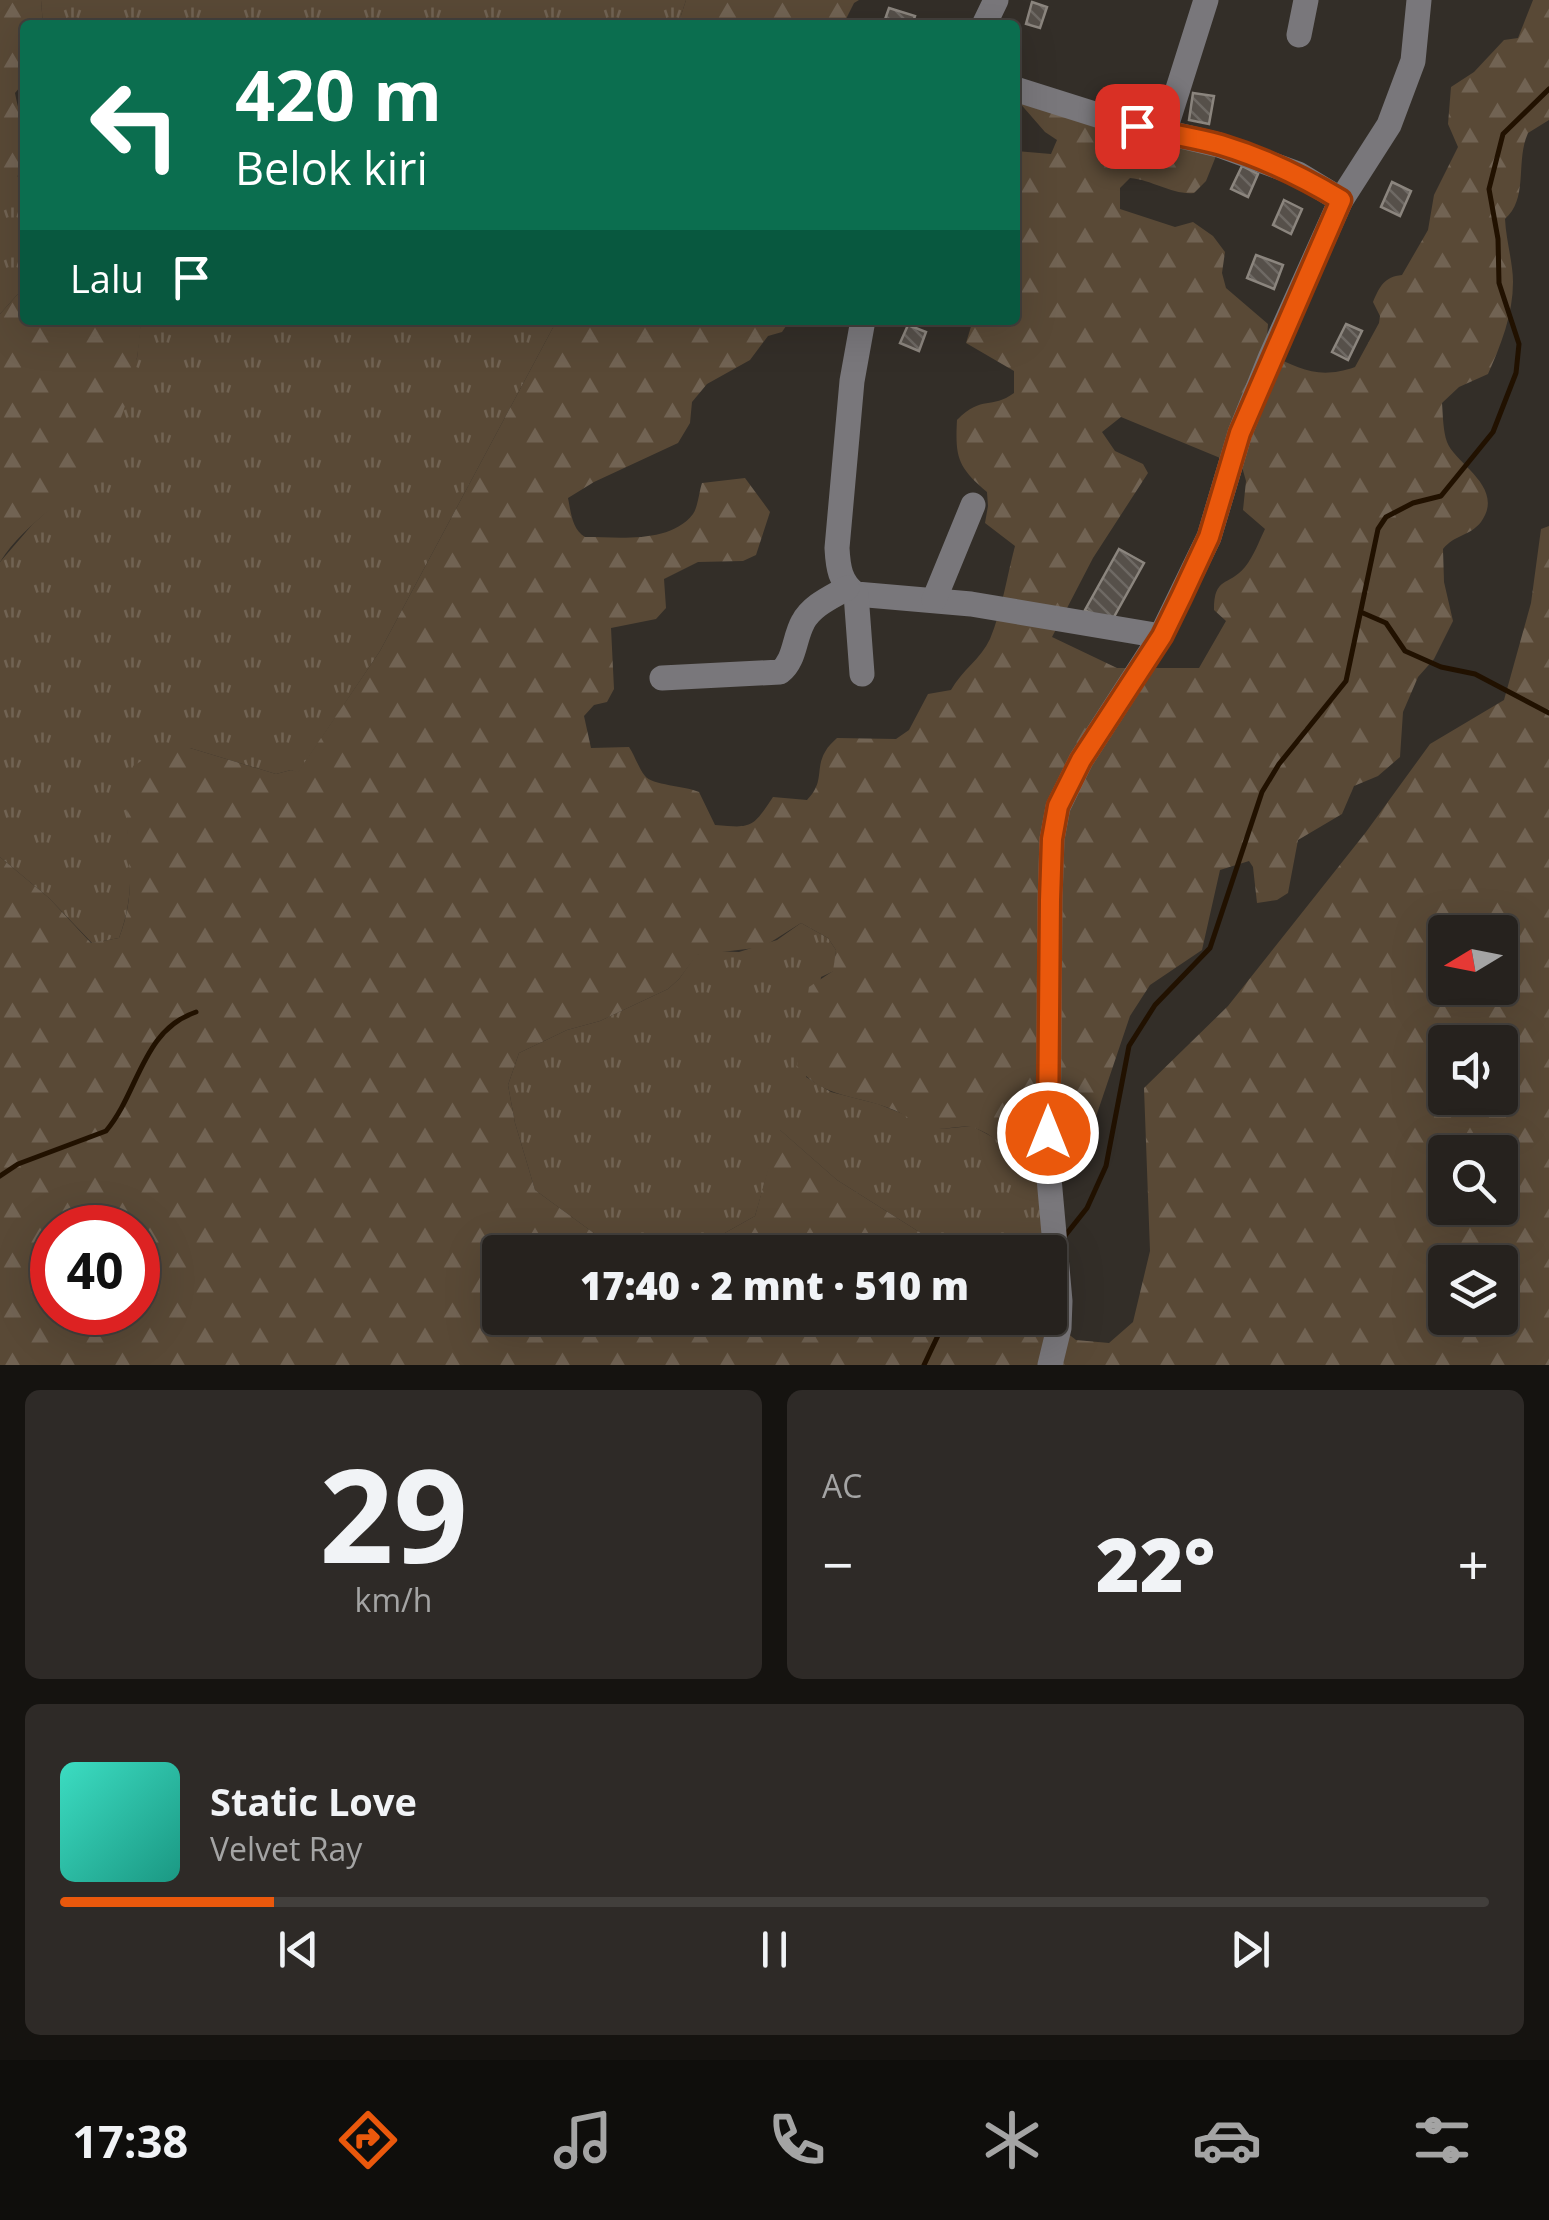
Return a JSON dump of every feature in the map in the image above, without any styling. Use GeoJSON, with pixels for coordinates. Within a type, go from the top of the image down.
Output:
{"type":"FeatureCollection","features":[{"type":"Feature","properties":{"kind":"street"},"geometry":{"type":"LineString","coordinates":[[1164,134],[1206,0]]}},
{"type":"Feature","properties":{"kind":"street"},"geometry":{"type":"LineString","coordinates":[[1299,35],[1306,0]]}},
{"type":"Feature","properties":{"kind":"street"},"geometry":{"type":"LineString","coordinates":[[1050,1365],[1059,1328],[1060,1301],[1048,1167],[1050,900],[1055,823],[1067,785],[1162,636],[1209,537],[1240,433],[1341,200],[1389,125],[1412,61],[1419,0]]}},
{"type":"Feature","properties":{"kind":"street"},"geometry":{"type":"LineString","coordinates":[[1020,91],[1164,134],[1219,145],[1298,174],[1341,200]]}},
{"type":"Feature","properties":{"kind":"street"},"geometry":{"type":"LineString","coordinates":[[862,325],[852,381],[837,548],[838,568],[852,591],[862,674]]}},
{"type":"Feature","properties":{"kind":"street"},"geometry":{"type":"LineString","coordinates":[[934,600],[973,505]]}},
{"type":"Feature","properties":{"kind":"street"},"geometry":{"type":"LineString","coordinates":[[662,678],[780,672],[786,667],[811,611],[852,591],[1162,636]]}},
{"type":"Feature","properties":{"kind":"green space"},"geometry":{"type":"Polygon","coordinates":[[[0,0],[41,0],[43,20],[20,20],[20,87],[15,93],[20,116],[20,171],[17,177],[0,177],[0,0]]]}},
{"type":"Feature","properties":{"kind":"green space"},"geometry":{"type":"Polygon","coordinates":[[[41,0],[686,0],[680,20],[43,20],[41,0]]]}},
{"type":"Feature","properties":{"kind":"green space"},"geometry":{"type":"Polygon","coordinates":[[[686,0],[859,0],[846,20],[680,20],[686,0]]]}},
{"type":"Feature","properties":{"kind":"green space"},"geometry":{"type":"Polygon","coordinates":[[[1533,0],[1549,0],[1549,120],[1528,133],[1517,201],[1505,219],[1513,282],[1509,318],[1488,374],[1459,387],[1442,403],[1447,442],[1483,487],[1487,509],[1481,522],[1443,549],[1444,582],[1453,621],[1434,659],[1418,677],[1403,712],[1400,757],[1378,776],[1354,786],[1342,814],[1298,840],[1288,893],[1277,900],[1257,903],[1249,861],[1220,870],[1202,950],[1150,985],[1130,1016],[1080,1164],[1044,1178],[985,1132],[964,1126],[929,1128],[894,1110],[818,1085],[807,1077],[797,1066],[809,987],[833,971],[836,950],[828,938],[801,923],[763,947],[697,955],[668,989],[519,1053],[508,1085],[535,1190],[596,1235],[482,1235],[482,1335],[1067,1333],[1076,1340],[1109,1343],[1133,1322],[1150,1251],[1144,1088],[1228,1006],[1366,832],[1430,744],[1504,700],[1531,603],[1541,529],[1549,526],[1549,1365],[0,1365],[0,857],[49,898],[91,943],[119,938],[129,896],[127,821],[133,766],[158,751],[190,748],[276,774],[298,772],[380,651],[554,325],[787,325],[782,332],[768,336],[750,360],[707,384],[692,402],[690,423],[678,443],[568,498],[575,525],[585,537],[643,537],[671,530],[693,514],[702,483],[745,478],[770,512],[756,555],[743,561],[698,562],[664,579],[666,608],[656,619],[611,628],[614,689],[607,702],[594,705],[584,716],[591,748],[629,747],[649,779],[699,792],[715,825],[744,826],[755,821],[773,797],[807,800],[816,787],[825,752],[837,738],[896,739],[909,730],[928,694],[951,690],[977,659],[994,628],[1015,546],[985,523],[987,492],[960,461],[957,420],[974,407],[1014,393],[1014,371],[966,343],[971,325],[1020,325],[1020,151],[1051,154],[1057,140],[1045,132],[1020,102],[1216,156],[1206,181],[1194,193],[1130,178],[1120,188],[1120,209],[1175,227],[1193,222],[1213,236],[1225,252],[1222,273],[1226,288],[1268,324],[1266,352],[1299,368],[1330,373],[1355,367],[1379,323],[1373,302],[1378,291],[1387,280],[1402,275],[1428,230],[1434,195],[1458,147],[1448,124],[1451,87],[1474,72],[1504,40],[1518,38],[1533,0]],[[1121,417],[1102,432],[1115,451],[1143,464],[1148,473],[1093,558],[1052,637],[1117,668],[1199,668],[1226,621],[1214,610],[1216,592],[1245,567],[1265,529],[1243,510],[1246,481],[1242,467],[1121,417]]]}},
{"type":"Feature","properties":{"kind":"green space"},"geometry":{"type":"Polygon","coordinates":[[[20,172],[20,292],[0,314],[0,177],[17,177],[20,172]]]}},
{"type":"Feature","properties":{"kind":"green space"},"geometry":{"type":"Polygon","coordinates":[[[20,292],[20,325],[141,325],[127,401],[101,458],[78,485],[19,537],[0,562],[0,314],[20,292]]]}},
{"type":"Feature","properties":{"kind":"green space"},"geometry":{"type":"Polygon","coordinates":[[[140,325],[554,325],[380,651],[298,773],[291,770],[276,774],[190,748],[127,824],[130,882],[124,923],[119,938],[92,943],[49,898],[0,857],[0,562],[32,525],[90,472],[137,358],[140,325]]]}},
{"type":"Feature","properties":{"kind":"green space"},"geometry":{"type":"Polygon","coordinates":[[[801,923],[828,938],[836,950],[834,971],[821,977],[806,1077],[831,1092],[878,1104],[941,1129],[972,1126],[1000,1141],[1030,1171],[1044,1178],[1042,1235],[924,1235],[837,1180],[780,1130],[755,1216],[721,1235],[596,1235],[535,1190],[508,1085],[519,1053],[668,989],[696,955],[710,951],[739,952],[777,940],[801,923]]]}},
{"type":"Feature","properties":{"kind":"green space"},"geometry":{"type":"Polygon","coordinates":[[[779,1129],[837,1180],[924,1235],[721,1235],[755,1216],[779,1129]]]}},
{"type":"Feature","properties":{"kind":"building"},"geometry":{"type":"Polygon","coordinates":[[[1032,2],[1047,7],[1040,28],[1026,24],[1032,2]]]}},
{"type":"Feature","properties":{"kind":"building"},"geometry":{"type":"Polygon","coordinates":[[[889,8],[915,16],[914,20],[885,20],[889,8]]]}},
{"type":"Feature","properties":{"kind":"building"},"geometry":{"type":"Polygon","coordinates":[[[1193,93],[1214,96],[1209,124],[1189,120],[1193,93]]]}},
{"type":"Feature","properties":{"kind":"building"},"geometry":{"type":"Polygon","coordinates":[[[1242,166],[1258,174],[1248,197],[1231,189],[1242,166]]]}},
{"type":"Feature","properties":{"kind":"building"},"geometry":{"type":"Polygon","coordinates":[[[1392,182],[1411,191],[1400,216],[1381,207],[1392,182]]]}},
{"type":"Feature","properties":{"kind":"building"},"geometry":{"type":"Polygon","coordinates":[[[1284,200],[1302,209],[1291,234],[1273,225],[1284,200]]]}},
{"type":"Feature","properties":{"kind":"building"},"geometry":{"type":"Polygon","coordinates":[[[1256,255],[1283,265],[1274,289],[1247,278],[1256,255]]]}},
{"type":"Feature","properties":{"kind":"building"},"geometry":{"type":"Polygon","coordinates":[[[1346,324],[1362,331],[1348,360],[1332,352],[1346,324]]]}},
{"type":"Feature","properties":{"kind":"building"},"geometry":{"type":"Polygon","coordinates":[[[908,325],[926,332],[919,351],[900,343],[908,325]]]}},
{"type":"Feature","properties":{"kind":"building"},"geometry":{"type":"Polygon","coordinates":[[[1119,549],[1144,563],[1110,624],[1085,610],[1119,549]]]}},
{"type":"Feature","properties":{"kind":"waterway"},"geometry":{"type":"LineString","coordinates":[[1066,1235],[1087,1208],[1106,1166],[1129,1046],[1155,1005],[1210,948],[1262,792],[1279,764],[1346,681],[1378,529],[1386,517],[1413,503],[1441,496],[1493,432],[1516,373],[1519,344],[1499,283],[1498,239],[1489,189],[1503,134],[1549,89]]}},
{"type":"Feature","properties":{"kind":"waterway"},"geometry":{"type":"LineString","coordinates":[[1363,613],[1386,623],[1405,651],[1441,667],[1475,674],[1549,713]]}},
{"type":"Feature","properties":{"kind":"waterway"},"geometry":{"type":"LineString","coordinates":[[0,1176],[18,1164],[106,1131],[152,1047],[178,1021],[196,1012]]}},
{"type":"Feature","properties":{"kind":"waterway"},"geometry":{"type":"LineString","coordinates":[[924,1365],[938,1335]]}},
{"type":"Feature","properties":{"kind":"route"},"geometry":{"type":"LineString","coordinates":[[1048,1133],[1050,900],[1052,839],[1058,806],[1081,760],[1162,636],[1182,595],[1209,537],[1240,433],[1341,200],[1298,174],[1251,156],[1137,126]]}}]}
